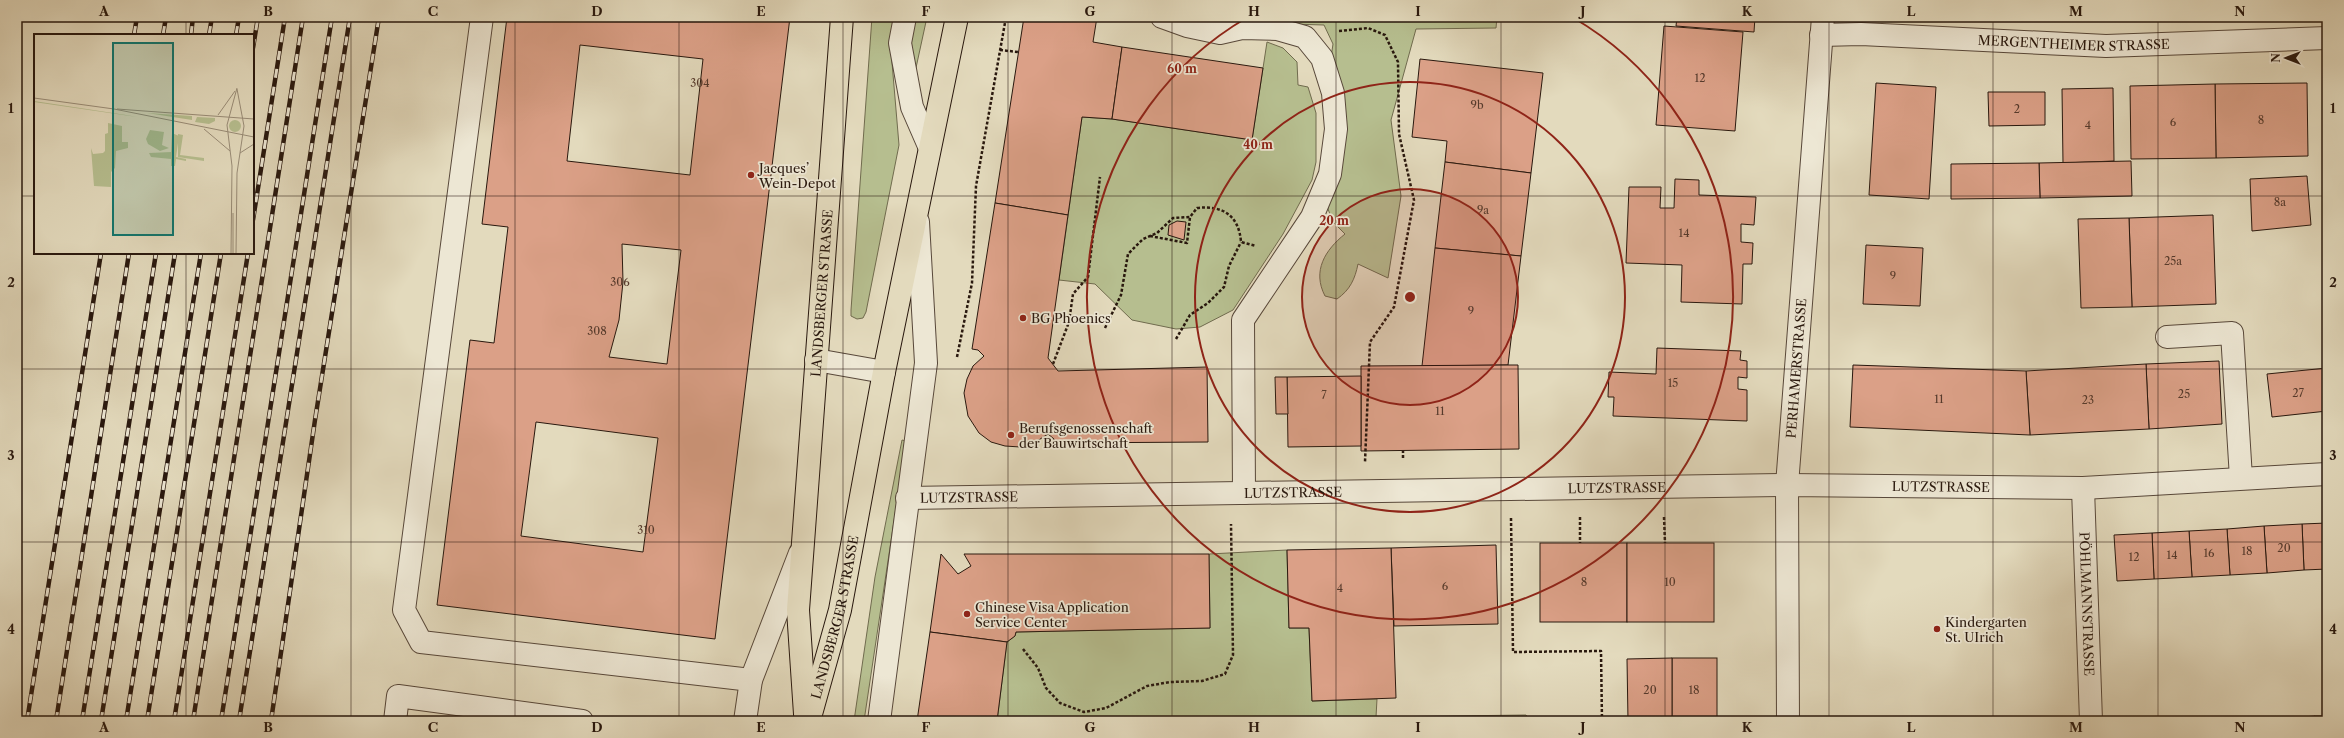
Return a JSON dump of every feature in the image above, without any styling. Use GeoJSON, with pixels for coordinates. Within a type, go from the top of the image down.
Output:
{"type":"FeatureCollection","features":[{"type":"Feature","properties":{"kind":"main road","name":"LANDSBERGER STRASSE"},"geometry":{"type":"LineString","coordinates":[[807,721],[798,610],[842,17]]}},
{"type":"Feature","properties":{"kind":"main road","name":"LANDSBERGER STRASSE"},"geometry":{"type":"LineString","coordinates":[[807,721],[840,610],[884,372],[929,146],[957,17]]}},
{"type":"Feature","properties":{"kind":"street"},"geometry":{"type":"LineString","coordinates":[[482,17],[404,610],[421,642],[550,655],[751,680]]}},
{"type":"Feature","properties":{"kind":"street"},"geometry":{"type":"LineString","coordinates":[[905,17],[900,43],[912,106],[929,146]]}},
{"type":"Feature","properties":{"kind":"street"},"geometry":{"type":"LineString","coordinates":[[1162,17],[1187,26],[1220,33],[1242,28],[1278,29],[1305,37],[1322,58],[1332,93],[1336,129],[1330,174],[1312,217],[1243,320],[1237,493]]}},
{"type":"Feature","properties":{"kind":"street","name":"MERGENTHEIMER STRASSE"},"geometry":{"type":"LineString","coordinates":[[1822,26],[1861,34],[2106,46],[2327,38]]}},
{"type":"Feature","properties":{"kind":"street","name":"PERHAMERSTRASSE"},"geometry":{"type":"LineString","coordinates":[[1788,721],[1787,485],[1822,26]]}},
{"type":"Feature","properties":{"kind":"street","name":"LANDSBERGER STRASSE"},"geometry":{"type":"LineString","coordinates":[[879,721],[907,498],[926,363],[917,207]]}},
{"type":"Feature","properties":{"kind":"street"},"geometry":{"type":"LineString","coordinates":[[2167,337],[2232,333],[2241,478]]}},
{"type":"Feature","properties":{"kind":"street"},"geometry":{"type":"LineString","coordinates":[[816,360],[884,372]]}},
{"type":"Feature","properties":{"kind":"street","name":"LUTZSTRASSE"},"geometry":{"type":"LineString","coordinates":[[907,498],[1787,485],[2084,488],[2327,474]]}},
{"type":"Feature","properties":{"kind":"street","name":"PÖHLMANNSTRASSE"},"geometry":{"type":"LineString","coordinates":[[2084,488],[2091,721]]}},
{"type":"Feature","properties":{"kind":"street","name":"LANDSBERGER STRASSE"},"geometry":{"type":"LineString","coordinates":[[744,721],[751,680],[803,545]]}},
{"type":"Feature","properties":{"kind":"street"},"geometry":{"type":"LineString","coordinates":[[395,721],[398,696],[582,721]]}},
{"type":"Feature","properties":{"kind":"path"},"geometry":{"type":"LineString","coordinates":[[956,365],[972,283],[976,186],[1006,17]]}},
{"type":"Feature","properties":{"kind":"path"},"geometry":{"type":"LineString","coordinates":[[1312,46],[1342,29],[1368,28],[1385,35],[1398,62],[1399,134],[1414,200],[1394,307],[1370,342],[1364,491]]}},
{"type":"Feature","properties":{"kind":"path"},"geometry":{"type":"LineString","coordinates":[[1000,50],[1018,52]]}},
{"type":"Feature","properties":{"kind":"path"},"geometry":{"type":"LineString","coordinates":[[1053,364],[1069,322],[1073,294],[1088,277],[1100,177]]}},
{"type":"Feature","properties":{"kind":"path"},"geometry":{"type":"LineString","coordinates":[[1149,236],[1187,243],[1190,217],[1197,208],[1223,210],[1231,215],[1240,234],[1241,242],[1229,266],[1224,287],[1208,303],[1190,315],[1176,339]]}},
{"type":"Feature","properties":{"kind":"path"},"geometry":{"type":"LineString","coordinates":[[1104,328],[1121,295],[1128,254],[1143,239],[1173,218],[1190,217]]}},
{"type":"Feature","properties":{"kind":"path"},"geometry":{"type":"LineString","coordinates":[[1241,242],[1287,256]]}},
{"type":"Feature","properties":{"kind":"path"},"geometry":{"type":"LineString","coordinates":[[1023,649],[1038,668],[1046,688],[1060,703],[1084,712],[1106,708],[1147,686],[1170,682],[1202,681],[1225,674],[1233,655],[1237,493]]}},
{"type":"Feature","properties":{"kind":"path"},"geometry":{"type":"LineString","coordinates":[[1511,515],[1513,652],[1601,651],[1602,721]]}},
{"type":"Feature","properties":{"kind":"green space"},"geometry":{"type":"Polygon","coordinates":[[[872,17],[894,17],[890,39],[899,145],[866,312],[863,318],[857,319],[851,316],[851,310],[872,17]]]}},
{"type":"Feature","properties":{"kind":"green space"},"geometry":{"type":"Polygon","coordinates":[[[915,17],[927,17],[914,77],[910,39],[915,17]]]}},
{"type":"Feature","properties":{"kind":"green space"},"geometry":{"type":"Polygon","coordinates":[[[1186,17],[1497,17],[1496,28],[1416,29],[1391,120],[1401,196],[1388,278],[1358,264],[1351,284],[1342,296],[1337,299],[1325,296],[1321,287],[1320,270],[1326,254],[1345,234],[1333,222],[1328,209],[1343,123],[1330,64],[1333,44],[1324,25],[1221,22],[1186,17]]]}},
{"type":"Feature","properties":{"kind":"green space"},"geometry":{"type":"Polygon","coordinates":[[[1267,42],[1283,48],[1297,62],[1298,85],[1308,87],[1316,113],[1316,162],[1312,180],[1283,234],[1233,310],[1200,327],[1176,329],[1132,320],[1095,284],[1059,280],[1082,117],[1112,119],[1252,140],[1267,42]]]}},
{"type":"Feature","properties":{"kind":"green space"},"geometry":{"type":"Polygon","coordinates":[[[902,440],[906,441],[864,721],[854,721],[875,577],[902,440]]]}},
{"type":"Feature","properties":{"kind":"green space"},"geometry":{"type":"Polygon","coordinates":[[[1287,550],[1289,628],[1309,628],[1312,701],[1377,699],[1376,717],[1526,715],[1531,721],[997,721],[1007,642],[1015,636],[1016,632],[1210,628],[1209,554],[1287,550]]]}},
{"type":"Feature","properties":{"kind":"building"},"geometry":{"type":"Polygon","coordinates":[[[507,17],[790,17],[715,639],[437,605],[470,340],[494,343],[508,227],[482,224],[507,17]],[[580,45],[567,161],[690,175],[703,59],[580,45]],[[622,244],[623,282],[619,320],[609,357],[667,364],[681,250],[622,244]],[[536,422],[521,536],[643,552],[658,438],[536,422]]]}},
{"type":"Feature","properties":{"kind":"building"},"geometry":{"type":"Polygon","coordinates":[[[1024,17],[1097,17],[1093,42],[1122,47],[1112,119],[1082,117],[1068,215],[995,203],[1024,17]]]}},
{"type":"Feature","properties":{"kind":"building"},"geometry":{"type":"Polygon","coordinates":[[[1677,17],[1755,17],[1754,32],[1676,26],[1677,17]]]}},
{"type":"Feature","properties":{"kind":"building"},"geometry":{"type":"Polygon","coordinates":[[[1664,26],[1743,32],[1735,131],[1656,125],[1664,26]]]}},
{"type":"Feature","properties":{"kind":"building"},"geometry":{"type":"Polygon","coordinates":[[[1122,47],[1263,68],[1252,140],[1112,119],[1122,47]]]}},
{"type":"Feature","properties":{"kind":"building"},"geometry":{"type":"Polygon","coordinates":[[[1420,59],[1543,73],[1531,173],[1445,162],[1447,141],[1412,137],[1420,59]]]}},
{"type":"Feature","properties":{"kind":"building"},"geometry":{"type":"Polygon","coordinates":[[[1876,83],[1936,87],[1929,199],[1869,195],[1876,83]]]}},
{"type":"Feature","properties":{"kind":"building"},"geometry":{"type":"Polygon","coordinates":[[[2307,83],[2308,156],[2216,158],[2215,84],[2307,83]]]}},
{"type":"Feature","properties":{"kind":"building"},"geometry":{"type":"Polygon","coordinates":[[[2215,84],[2216,158],[2131,159],[2130,86],[2215,84]]]}},
{"type":"Feature","properties":{"kind":"building"},"geometry":{"type":"Polygon","coordinates":[[[2113,88],[2114,161],[2063,163],[2062,89],[2113,88]]]}},
{"type":"Feature","properties":{"kind":"building"},"geometry":{"type":"Polygon","coordinates":[[[1988,92],[2045,92],[2045,125],[1989,126],[1988,92]]]}},
{"type":"Feature","properties":{"kind":"building"},"geometry":{"type":"Polygon","coordinates":[[[2131,161],[2132,196],[2040,198],[2039,163],[2131,161]]]}},
{"type":"Feature","properties":{"kind":"building"},"geometry":{"type":"Polygon","coordinates":[[[1445,162],[1531,173],[1521,256],[1435,248],[1445,162]]]}},
{"type":"Feature","properties":{"kind":"building"},"geometry":{"type":"Polygon","coordinates":[[[2039,163],[2040,198],[1951,199],[1951,164],[2039,163]]]}},
{"type":"Feature","properties":{"kind":"building"},"geometry":{"type":"Polygon","coordinates":[[[2307,176],[2311,225],[2252,231],[2250,179],[2307,176]]]}},
{"type":"Feature","properties":{"kind":"building"},"geometry":{"type":"Polygon","coordinates":[[[1675,179],[1699,180],[1699,195],[1756,197],[1754,225],[1741,224],[1741,242],[1753,243],[1752,264],[1743,264],[1742,304],[1681,302],[1682,265],[1626,263],[1629,187],[1661,187],[1660,208],[1674,208],[1675,179]]]}},
{"type":"Feature","properties":{"kind":"building"},"geometry":{"type":"Polygon","coordinates":[[[995,203],[1068,215],[1048,358],[1058,371],[1207,367],[1208,442],[1054,443],[1054,439],[1048,434],[1034,443],[1020,447],[1005,446],[991,442],[979,433],[968,416],[964,393],[967,379],[973,366],[984,356],[978,350],[972,349],[995,203]]]}},
{"type":"Feature","properties":{"kind":"building"},"geometry":{"type":"Polygon","coordinates":[[[2213,215],[2216,304],[2132,307],[2129,218],[2213,215]]]}},
{"type":"Feature","properties":{"kind":"building"},"geometry":{"type":"Polygon","coordinates":[[[2129,218],[2132,307],[2081,308],[2078,219],[2129,218]]]}},
{"type":"Feature","properties":{"kind":"building"},"geometry":{"type":"Polygon","coordinates":[[[1177,221],[1186,222],[1184,240],[1168,235],[1169,225],[1177,221]]]}},
{"type":"Feature","properties":{"kind":"building"},"geometry":{"type":"Polygon","coordinates":[[[1866,245],[1923,248],[1920,306],[1863,304],[1866,245]]]}},
{"type":"Feature","properties":{"kind":"building"},"geometry":{"type":"Polygon","coordinates":[[[1435,248],[1521,256],[1508,365],[1422,366],[1435,248]]]}},
{"type":"Feature","properties":{"kind":"building"},"geometry":{"type":"Polygon","coordinates":[[[1657,348],[1741,351],[1740,360],[1747,361],[1747,378],[1738,377],[1738,389],[1747,390],[1747,421],[1613,416],[1614,397],[1608,397],[1609,372],[1656,374],[1657,348]]]}},
{"type":"Feature","properties":{"kind":"building"},"geometry":{"type":"Polygon","coordinates":[[[2219,361],[2222,424],[2149,429],[2146,364],[2219,361]]]}},
{"type":"Feature","properties":{"kind":"building"},"geometry":{"type":"Polygon","coordinates":[[[2146,364],[2149,429],[2030,435],[2026,371],[2146,364]]]}},
{"type":"Feature","properties":{"kind":"building"},"geometry":{"type":"Polygon","coordinates":[[[1518,365],[1519,449],[1361,451],[1361,366],[1518,365]]]}},
{"type":"Feature","properties":{"kind":"building"},"geometry":{"type":"Polygon","coordinates":[[[1853,365],[2026,371],[2030,435],[1850,427],[1853,365]]]}},
{"type":"Feature","properties":{"kind":"building"},"geometry":{"type":"Polygon","coordinates":[[[2327,368],[2327,411],[2272,417],[2267,374],[2327,368]]]}},
{"type":"Feature","properties":{"kind":"building"},"geometry":{"type":"Polygon","coordinates":[[[1361,376],[1361,446],[1288,447],[1287,377],[1361,376]]]}},
{"type":"Feature","properties":{"kind":"building"},"geometry":{"type":"Polygon","coordinates":[[[1275,377],[1287,377],[1288,414],[1276,414],[1275,377]]]}},
{"type":"Feature","properties":{"kind":"building"},"geometry":{"type":"Polygon","coordinates":[[[2327,523],[2327,569],[2304,570],[2302,524],[2327,523]]]}},
{"type":"Feature","properties":{"kind":"building"},"geometry":{"type":"Polygon","coordinates":[[[2302,524],[2304,570],[2267,573],[2264,526],[2302,524]]]}},
{"type":"Feature","properties":{"kind":"building"},"geometry":{"type":"Polygon","coordinates":[[[2264,526],[2267,573],[2230,575],[2227,529],[2264,526]]]}},
{"type":"Feature","properties":{"kind":"building"},"geometry":{"type":"Polygon","coordinates":[[[2227,529],[2230,575],[2192,577],[2189,531],[2227,529]]]}},
{"type":"Feature","properties":{"kind":"building"},"geometry":{"type":"Polygon","coordinates":[[[2189,531],[2192,577],[2154,579],[2152,533],[2189,531]]]}},
{"type":"Feature","properties":{"kind":"building"},"geometry":{"type":"Polygon","coordinates":[[[2152,533],[2154,579],[2117,581],[2114,535],[2152,533]]]}},
{"type":"Feature","properties":{"kind":"building"},"geometry":{"type":"Polygon","coordinates":[[[1540,543],[1627,543],[1627,622],[1540,622],[1540,543]]]}},
{"type":"Feature","properties":{"kind":"building"},"geometry":{"type":"Polygon","coordinates":[[[1627,543],[1714,543],[1714,622],[1627,622],[1627,543]]]}},
{"type":"Feature","properties":{"kind":"building"},"geometry":{"type":"Polygon","coordinates":[[[1496,545],[1498,624],[1394,626],[1391,548],[1496,545]]]}},
{"type":"Feature","properties":{"kind":"building"},"geometry":{"type":"Polygon","coordinates":[[[1391,548],[1396,698],[1312,701],[1309,628],[1289,628],[1287,550],[1391,548]]]}},
{"type":"Feature","properties":{"kind":"building"},"geometry":{"type":"Polygon","coordinates":[[[941,554],[958,574],[971,566],[964,554],[1209,554],[1210,628],[1016,632],[1015,636],[1007,642],[930,632],[941,554]]]}},
{"type":"Feature","properties":{"kind":"building"},"geometry":{"type":"Polygon","coordinates":[[[930,632],[1007,642],[997,721],[917,721],[930,632]]]}},
{"type":"Feature","properties":{"kind":"building"},"geometry":{"type":"Polygon","coordinates":[[[1672,658],[1717,658],[1717,721],[1672,721],[1672,658]]]}},
{"type":"Feature","properties":{"kind":"building"},"geometry":{"type":"Polygon","coordinates":[[[1672,658],[1672,721],[1628,721],[1627,659],[1672,658]]]}},
{"type":"Feature","properties":{"kind":"building"},"geometry":{"type":"Polygon","coordinates":[[[2315,716],[2327,716],[2327,721],[2315,721],[2315,716]]]}},
{"type":"Feature","properties":{"kind":"building"},"geometry":{"type":"Polygon","coordinates":[[[2315,716],[2315,721],[2278,721],[2278,719],[2315,716]]]}},
{"type":"Feature","properties":{"kind":"building"},"geometry":{"type":"Polygon","coordinates":[[[2278,719],[2278,721],[2241,721],[2278,719]]]}},
{"type":"Feature","properties":{"kind":"railway"},"geometry":{"type":"LineString","coordinates":[[134,34],[137,17]]}},
{"type":"Feature","properties":{"kind":"railway"},"geometry":{"type":"LineString","coordinates":[[163,34],[166,17]]}},
{"type":"Feature","properties":{"kind":"railway"},"geometry":{"type":"LineString","coordinates":[[191,34],[193,17]]}},
{"type":"Feature","properties":{"kind":"railway"},"geometry":{"type":"LineString","coordinates":[[209,34],[212,17]]}},
{"type":"Feature","properties":{"kind":"railway"},"geometry":{"type":"LineString","coordinates":[[236,34],[239,17]]}},
{"type":"Feature","properties":{"kind":"railway"},"geometry":{"type":"LineString","coordinates":[[254,42],[258,17]]}},
{"type":"Feature","properties":{"kind":"railway"},"geometry":{"type":"LineString","coordinates":[[254,214],[285,17]]}},
{"type":"Feature","properties":{"kind":"railway"},"geometry":{"type":"LineString","coordinates":[[193,721],[303,17]]}},
{"type":"Feature","properties":{"kind":"railway"},"geometry":{"type":"LineString","coordinates":[[221,721],[332,17]]}},
{"type":"Feature","properties":{"kind":"railway"},"geometry":{"type":"LineString","coordinates":[[239,721],[350,17]]}},
{"type":"Feature","properties":{"kind":"railway"},"geometry":{"type":"LineString","coordinates":[[271,721],[315,420],[379,17]]}},
{"type":"Feature","properties":{"kind":"railway"},"geometry":{"type":"LineString","coordinates":[[27,721],[101,254]]}},
{"type":"Feature","properties":{"kind":"railway"},"geometry":{"type":"LineString","coordinates":[[56,721],[129,254]]}},
{"type":"Feature","properties":{"kind":"railway"},"geometry":{"type":"LineString","coordinates":[[82,721],[156,254]]}},
{"type":"Feature","properties":{"kind":"railway"},"geometry":{"type":"LineString","coordinates":[[101,721],[175,254]]}},
{"type":"Feature","properties":{"kind":"railway"},"geometry":{"type":"LineString","coordinates":[[126,721],[201,254]]}},
{"type":"Feature","properties":{"kind":"railway"},"geometry":{"type":"LineString","coordinates":[[147,721],[221,254]]}},
{"type":"Feature","properties":{"kind":"railway"},"geometry":{"type":"LineString","coordinates":[[174,721],[248,254]]}},
{"type":"Feature","properties":{"kind":"place","name":"Jacques’ Wein-Depot"},"geometry":{"type":"Point","coordinates":[751,175]}},
{"type":"Feature","properties":{"kind":"place","name":"BG Phoenics"},"geometry":{"type":"Point","coordinates":[1023,318]}},
{"type":"Feature","properties":{"kind":"place","name":"Berufsgenossenschaft der Bauwirtschaft"},"geometry":{"type":"Point","coordinates":[1011,435]}},
{"type":"Feature","properties":{"kind":"place","name":"Chinese Visa Application Service Center"},"geometry":{"type":"Point","coordinates":[967,614]}},
{"type":"Feature","properties":{"kind":"place","name":"Kindergarten St. UIrich"},"geometry":{"type":"Point","coordinates":[1937,629]}}]}
